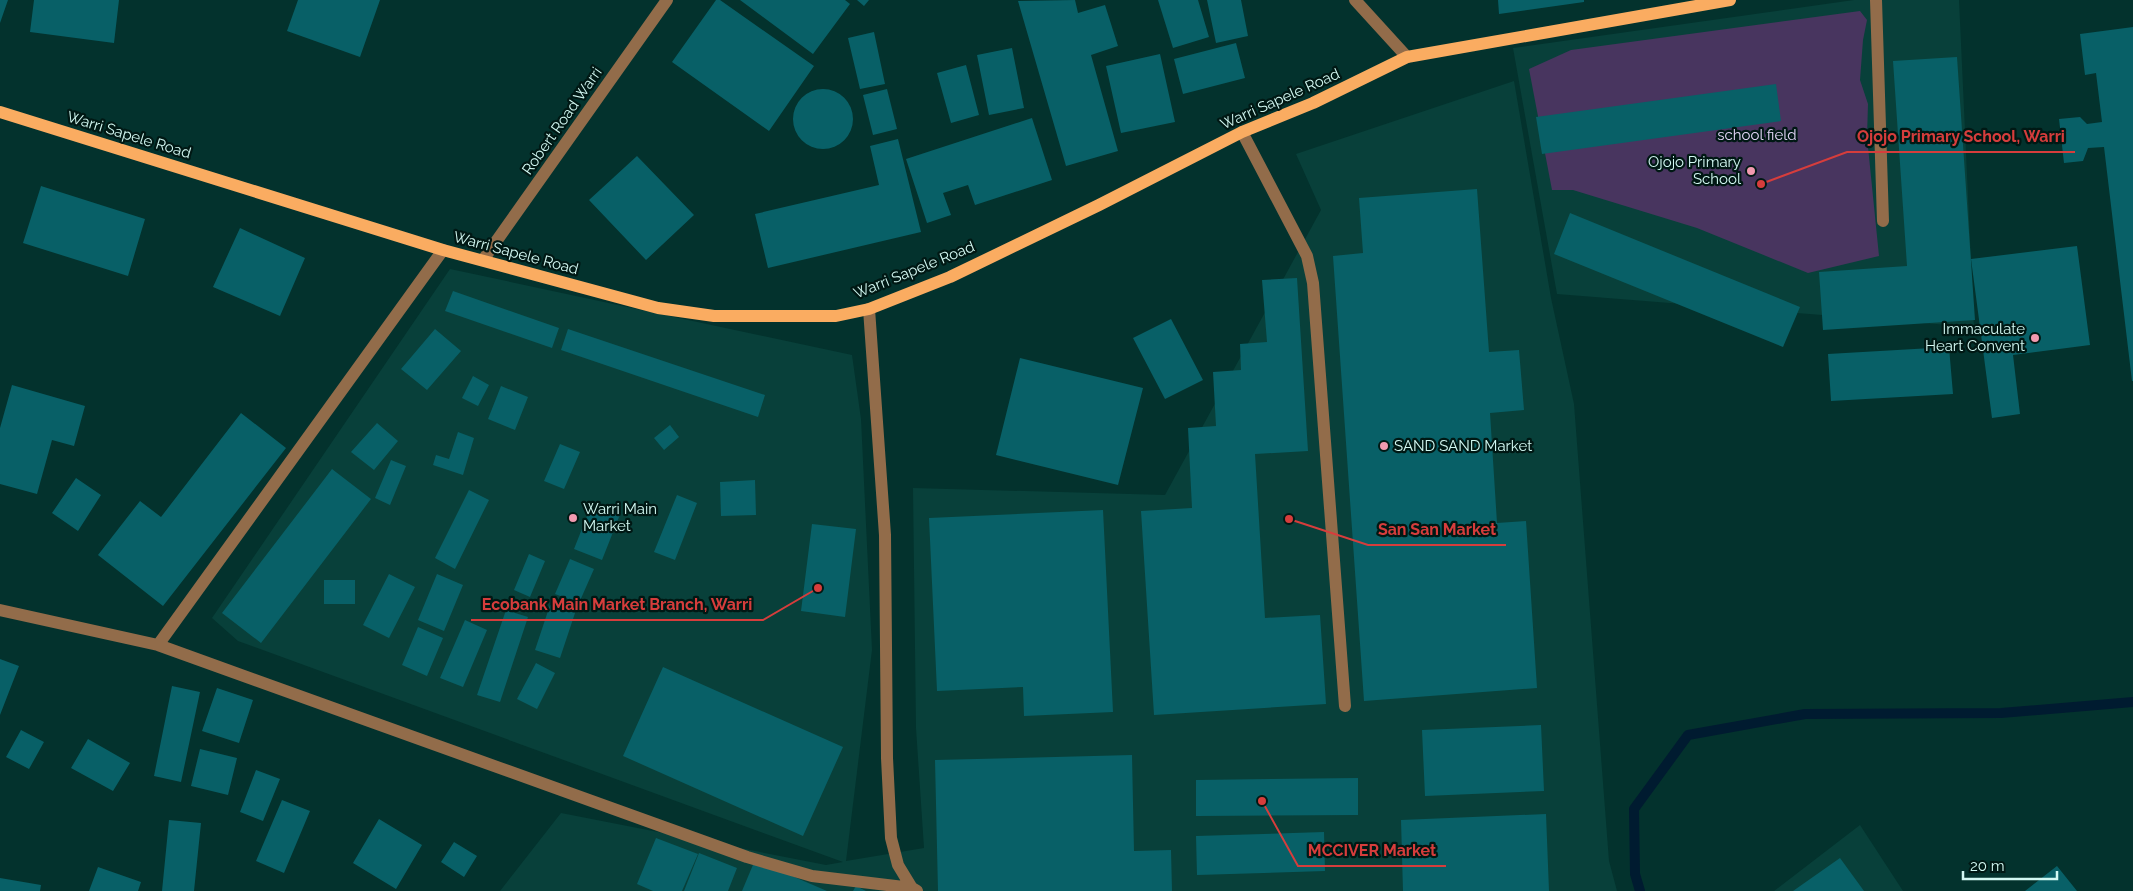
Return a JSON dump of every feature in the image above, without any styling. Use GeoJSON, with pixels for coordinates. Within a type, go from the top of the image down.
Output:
{"type":"FeatureCollection","features":[{"type":"Feature","properties":{"kind":"main road","name":"Warri Sapele Road"},"geometry":{"type":"LineString","coordinates":[[0,112],[443,250],[658,308],[714,316],[836,316],[868,309],[950,277],[1099,205],[1242,132],[1313,103],[1407,57],[1730,0]]}},
{"type":"Feature","properties":{"kind":"street","name":"Robert Road Warri"},"geometry":{"type":"LineString","coordinates":[[483,260],[667,0]]}},
{"type":"Feature","properties":{"kind":"street"},"geometry":{"type":"LineString","coordinates":[[1355,0],[1407,57]]}},
{"type":"Feature","properties":{"kind":"street"},"geometry":{"type":"LineString","coordinates":[[1876,0],[1883,221]]}},
{"type":"Feature","properties":{"kind":"street"},"geometry":{"type":"LineString","coordinates":[[1242,132],[1307,256],[1313,283],[1345,706]]}},
{"type":"Feature","properties":{"kind":"street"},"geometry":{"type":"LineString","coordinates":[[158,645],[443,250]]}},
{"type":"Feature","properties":{"kind":"street"},"geometry":{"type":"LineString","coordinates":[[868,309],[885,535],[887,758],[891,838],[898,865],[914,890]]}},
{"type":"Feature","properties":{"kind":"street"},"geometry":{"type":"LineString","coordinates":[[0,610],[158,645],[748,857],[812,876],[914,890]]}},
{"type":"Feature","properties":{"kind":"shaded area","name":"Ojojo Primary School"},"geometry":{"type":"Polygon","coordinates":[[[1854,0],[1959,0],[1974,327],[1557,294],[1513,48],[1854,0]]]}},
{"type":"Feature","properties":{"kind":"shaded area"},"geometry":{"type":"Polygon","coordinates":[[[1514,81],[1551,298],[1574,404],[1609,861],[1617,891],[500,891],[561,813],[826,865],[843,862],[238,641],[212,618],[450,269],[852,355],[861,419],[872,650],[846,861],[924,848],[916,728],[913,488],[1165,495],[1321,210],[1296,154],[1514,81]]]}},
{"type":"Feature","properties":{"kind":"shaded area"},"geometry":{"type":"Polygon","coordinates":[[[1860,825],[1903,891],[1774,891],[1860,825]]]}},
{"type":"Feature","properties":{"kind":"green space","name":"school field"},"geometry":{"type":"Polygon","coordinates":[[[1860,11],[1867,20],[1863,40],[1860,80],[1868,104],[1867,137],[1879,256],[1808,273],[1697,228],[1573,190],[1552,190],[1529,69],[1571,50],[1860,11]]]}},
{"type":"Feature","properties":{"kind":"building"},"geometry":{"type":"Polygon","coordinates":[[[0,0],[8,0],[0,23],[0,0]]]}},
{"type":"Feature","properties":{"kind":"building"},"geometry":{"type":"Polygon","coordinates":[[[34,0],[119,0],[114,43],[30,32],[34,0]]]}},
{"type":"Feature","properties":{"kind":"building"},"geometry":{"type":"Polygon","coordinates":[[[298,0],[380,0],[360,57],[287,31],[298,0]]]}},
{"type":"Feature","properties":{"kind":"building"},"geometry":{"type":"Polygon","coordinates":[[[716,0],[720,0],[814,66],[769,131],[672,62],[716,0]]]}},
{"type":"Feature","properties":{"kind":"building"},"geometry":{"type":"Polygon","coordinates":[[[740,0],[845,0],[850,4],[813,54],[740,0]]]}},
{"type":"Feature","properties":{"kind":"building"},"geometry":{"type":"Polygon","coordinates":[[[857,0],[869,0],[864,6],[857,0]]]}},
{"type":"Feature","properties":{"kind":"building"},"geometry":{"type":"Polygon","coordinates":[[[1075,0],[1078,13],[1105,5],[1118,46],[1091,55],[1118,151],[1066,166],[1018,1],[1075,0]]]}},
{"type":"Feature","properties":{"kind":"building"},"geometry":{"type":"Polygon","coordinates":[[[1158,0],[1198,0],[1209,37],[1173,48],[1158,0]]]}},
{"type":"Feature","properties":{"kind":"building"},"geometry":{"type":"Polygon","coordinates":[[[1207,0],[1241,0],[1248,36],[1216,43],[1207,0]]]}},
{"type":"Feature","properties":{"kind":"building"},"geometry":{"type":"Polygon","coordinates":[[[1498,0],[1584,0],[1584,2],[1499,14],[1498,0]]]}},
{"type":"Feature","properties":{"kind":"building"},"geometry":{"type":"Polygon","coordinates":[[[2133,27],[2132,381],[2104,147],[2088,148],[2083,161],[2064,163],[2059,119],[2080,117],[2087,124],[2102,122],[2096,73],[2085,75],[2080,34],[2133,27]]]}},
{"type":"Feature","properties":{"kind":"building"},"geometry":{"type":"Polygon","coordinates":[[[874,32],[885,84],[860,89],[848,38],[874,32]]]}},
{"type":"Feature","properties":{"kind":"building"},"geometry":{"type":"Polygon","coordinates":[[[1236,43],[1245,78],[1183,94],[1174,59],[1236,43]]]}},
{"type":"Feature","properties":{"kind":"building"},"geometry":{"type":"Polygon","coordinates":[[[1012,48],[1024,108],[989,115],[977,55],[1012,48]]]}},
{"type":"Feature","properties":{"kind":"building"},"geometry":{"type":"Polygon","coordinates":[[[1160,54],[1175,122],[1121,133],[1106,66],[1160,54]]]}},
{"type":"Feature","properties":{"kind":"building"},"geometry":{"type":"Polygon","coordinates":[[[1957,57],[1975,320],[1823,330],[1819,272],[1907,266],[1893,61],[1957,57]]]}},
{"type":"Feature","properties":{"kind":"building"},"geometry":{"type":"Polygon","coordinates":[[[966,65],[979,115],[951,123],[937,73],[966,65]]]}},
{"type":"Feature","properties":{"kind":"building"},"geometry":{"type":"Polygon","coordinates":[[[1776,84],[1781,121],[1542,154],[1536,117],[1776,84]]]}},
{"type":"Feature","properties":{"kind":"building"},"geometry":{"type":"Polygon","coordinates":[[[817,89],[829,89],[840,94],[848,102],[853,113],[851,131],[840,144],[829,149],[817,149],[806,144],[798,136],[793,125],[793,113],[798,102],[806,94],[817,89]]]}},
{"type":"Feature","properties":{"kind":"building"},"geometry":{"type":"Polygon","coordinates":[[[887,89],[897,129],[873,135],[863,95],[887,89]]]}},
{"type":"Feature","properties":{"kind":"building"},"geometry":{"type":"Polygon","coordinates":[[[1032,118],[1052,180],[975,205],[968,185],[943,193],[951,215],[927,223],[906,159],[1032,118]]]}},
{"type":"Feature","properties":{"kind":"building"},"geometry":{"type":"Polygon","coordinates":[[[898,139],[921,232],[768,268],[755,214],[879,185],[870,146],[898,139]]]}},
{"type":"Feature","properties":{"kind":"building"},"geometry":{"type":"Polygon","coordinates":[[[637,156],[694,215],[646,260],[589,200],[637,156]]]}},
{"type":"Feature","properties":{"kind":"building"},"geometry":{"type":"Polygon","coordinates":[[[41,186],[145,219],[128,276],[23,243],[41,186]]]}},
{"type":"Feature","properties":{"kind":"building"},"geometry":{"type":"Polygon","coordinates":[[[1477,189],[1489,352],[1519,350],[1524,410],[1490,413],[1497,523],[1526,521],[1537,688],[1364,701],[1333,256],[1363,253],[1359,198],[1477,189]]]}},
{"type":"Feature","properties":{"kind":"building"},"geometry":{"type":"Polygon","coordinates":[[[1570,213],[1800,307],[1783,347],[1554,254],[1570,213]]]}},
{"type":"Feature","properties":{"kind":"building"},"geometry":{"type":"Polygon","coordinates":[[[240,228],[305,258],[280,316],[213,287],[240,228]]]}},
{"type":"Feature","properties":{"kind":"building","name":"Immaculate Heart Convent"},"geometry":{"type":"Polygon","coordinates":[[[2077,246],[2090,345],[2013,355],[2020,414],[1992,418],[1971,259],[2077,246]]]}},
{"type":"Feature","properties":{"kind":"building"},"geometry":{"type":"Polygon","coordinates":[[[1297,278],[1308,451],[1255,454],[1265,618],[1320,615],[1326,704],[1154,715],[1141,511],[1192,508],[1188,428],[1216,426],[1213,372],[1241,370],[1240,344],[1267,342],[1262,280],[1297,278]]]}},
{"type":"Feature","properties":{"kind":"building"},"geometry":{"type":"Polygon","coordinates":[[[453,291],[559,328],[552,348],[445,311],[453,291]]]}},
{"type":"Feature","properties":{"kind":"building"},"geometry":{"type":"Polygon","coordinates":[[[1171,319],[1203,380],[1165,399],[1133,338],[1171,319]]]}},
{"type":"Feature","properties":{"kind":"building"},"geometry":{"type":"Polygon","coordinates":[[[435,329],[461,351],[427,390],[401,369],[435,329]]]}},
{"type":"Feature","properties":{"kind":"building"},"geometry":{"type":"Polygon","coordinates":[[[568,329],[765,395],[758,417],[561,350],[568,329]]]}},
{"type":"Feature","properties":{"kind":"building"},"geometry":{"type":"Polygon","coordinates":[[[1949,347],[1953,394],[1831,401],[1828,354],[1949,347]]]}},
{"type":"Feature","properties":{"kind":"building"},"geometry":{"type":"Polygon","coordinates":[[[1020,358],[1143,388],[1118,485],[996,455],[1020,358]]]}},
{"type":"Feature","properties":{"kind":"building"},"geometry":{"type":"Polygon","coordinates":[[[473,376],[489,385],[478,406],[462,398],[473,376]]]}},
{"type":"Feature","properties":{"kind":"building"},"geometry":{"type":"Polygon","coordinates":[[[12,385],[85,406],[74,446],[52,440],[37,494],[0,484],[0,428],[12,385]]]}},
{"type":"Feature","properties":{"kind":"building"},"geometry":{"type":"Polygon","coordinates":[[[501,386],[528,397],[515,430],[488,419],[501,386]]]}},
{"type":"Feature","properties":{"kind":"building"},"geometry":{"type":"Polygon","coordinates":[[[241,413],[286,448],[163,606],[98,555],[140,501],[161,517],[241,413]]]}},
{"type":"Feature","properties":{"kind":"building"},"geometry":{"type":"Polygon","coordinates":[[[377,423],[398,441],[374,470],[351,452],[377,423]]]}},
{"type":"Feature","properties":{"kind":"building"},"geometry":{"type":"Polygon","coordinates":[[[670,425],[679,437],[664,450],[654,438],[670,425]]]}},
{"type":"Feature","properties":{"kind":"building"},"geometry":{"type":"Polygon","coordinates":[[[458,432],[474,438],[463,475],[433,465],[436,455],[449,459],[458,432]]]}},
{"type":"Feature","properties":{"kind":"building"},"geometry":{"type":"Polygon","coordinates":[[[560,444],[580,452],[564,489],[544,481],[560,444]]]}},
{"type":"Feature","properties":{"kind":"building"},"geometry":{"type":"Polygon","coordinates":[[[391,460],[406,466],[390,505],[375,498],[391,460]]]}},
{"type":"Feature","properties":{"kind":"building"},"geometry":{"type":"Polygon","coordinates":[[[332,469],[371,499],[261,643],[222,613],[332,469]]]}},
{"type":"Feature","properties":{"kind":"building"},"geometry":{"type":"Polygon","coordinates":[[[76,478],[101,495],[78,531],[52,513],[76,478]]]}},
{"type":"Feature","properties":{"kind":"building"},"geometry":{"type":"Polygon","coordinates":[[[755,480],[756,515],[721,516],[720,482],[755,480]]]}},
{"type":"Feature","properties":{"kind":"building"},"geometry":{"type":"Polygon","coordinates":[[[469,490],[489,500],[455,569],[435,558],[469,490]]]}},
{"type":"Feature","properties":{"kind":"building"},"geometry":{"type":"Polygon","coordinates":[[[677,495],[697,503],[675,560],[654,552],[677,495]]]}},
{"type":"Feature","properties":{"kind":"building"},"geometry":{"type":"Polygon","coordinates":[[[593,501],[621,512],[602,560],[574,549],[593,501]]]}},
{"type":"Feature","properties":{"kind":"building"},"geometry":{"type":"Polygon","coordinates":[[[1103,510],[1113,712],[1024,716],[1023,687],[937,691],[929,518],[1103,510]]]}},
{"type":"Feature","properties":{"kind":"building"},"geometry":{"type":"Polygon","coordinates":[[[812,524],[856,529],[845,617],[801,611],[812,524]]]}},
{"type":"Feature","properties":{"kind":"building"},"geometry":{"type":"Polygon","coordinates":[[[529,554],[545,561],[530,597],[514,590],[529,554]]]}},
{"type":"Feature","properties":{"kind":"building"},"geometry":{"type":"Polygon","coordinates":[[[570,559],[594,569],[579,603],[555,594],[570,559]]]}},
{"type":"Feature","properties":{"kind":"building"},"geometry":{"type":"Polygon","coordinates":[[[389,574],[415,587],[389,638],[363,625],[389,574]]]}},
{"type":"Feature","properties":{"kind":"building"},"geometry":{"type":"Polygon","coordinates":[[[437,574],[463,585],[444,631],[418,620],[437,574]]]}},
{"type":"Feature","properties":{"kind":"building"},"geometry":{"type":"Polygon","coordinates":[[[324,580],[355,580],[355,604],[324,604],[324,580]]]}},
{"type":"Feature","properties":{"kind":"building"},"geometry":{"type":"Polygon","coordinates":[[[550,605],[575,613],[560,658],[535,650],[550,605]]]}},
{"type":"Feature","properties":{"kind":"building"},"geometry":{"type":"Polygon","coordinates":[[[506,610],[528,617],[500,702],[477,695],[506,610]]]}},
{"type":"Feature","properties":{"kind":"building"},"geometry":{"type":"Polygon","coordinates":[[[465,620],[487,630],[463,687],[440,678],[465,620]]]}},
{"type":"Feature","properties":{"kind":"building"},"geometry":{"type":"Polygon","coordinates":[[[418,627],[443,638],[427,676],[402,665],[418,627]]]}},
{"type":"Feature","properties":{"kind":"building"},"geometry":{"type":"Polygon","coordinates":[[[0,659],[19,666],[0,715],[0,659]]]}},
{"type":"Feature","properties":{"kind":"building"},"geometry":{"type":"Polygon","coordinates":[[[536,663],[555,673],[537,709],[517,699],[536,663]]]}},
{"type":"Feature","properties":{"kind":"building"},"geometry":{"type":"Polygon","coordinates":[[[663,667],[843,747],[803,836],[623,756],[663,667]]]}},
{"type":"Feature","properties":{"kind":"building"},"geometry":{"type":"Polygon","coordinates":[[[172,686],[200,692],[181,782],[154,776],[172,686]]]}},
{"type":"Feature","properties":{"kind":"building"},"geometry":{"type":"Polygon","coordinates":[[[217,688],[253,700],[239,743],[202,731],[217,688]]]}},
{"type":"Feature","properties":{"kind":"building"},"geometry":{"type":"Polygon","coordinates":[[[1541,725],[1544,791],[1425,796],[1422,730],[1541,725]]]}},
{"type":"Feature","properties":{"kind":"building"},"geometry":{"type":"Polygon","coordinates":[[[21,730],[44,742],[29,769],[6,757],[21,730]]]}},
{"type":"Feature","properties":{"kind":"building"},"geometry":{"type":"Polygon","coordinates":[[[88,739],[130,763],[113,791],[71,768],[88,739]]]}},
{"type":"Feature","properties":{"kind":"building"},"geometry":{"type":"Polygon","coordinates":[[[200,749],[237,758],[228,795],[191,786],[200,749]]]}},
{"type":"Feature","properties":{"kind":"building"},"geometry":{"type":"Polygon","coordinates":[[[1132,755],[1134,851],[1171,850],[1172,891],[938,891],[935,760],[1132,755]]]}},
{"type":"Feature","properties":{"kind":"building"},"geometry":{"type":"Polygon","coordinates":[[[256,770],[280,779],[263,821],[240,812],[256,770]]]}},
{"type":"Feature","properties":{"kind":"building"},"geometry":{"type":"Polygon","coordinates":[[[1358,778],[1358,815],[1196,816],[1196,780],[1358,778]]]}},
{"type":"Feature","properties":{"kind":"building"},"geometry":{"type":"Polygon","coordinates":[[[282,800],[310,811],[284,873],[256,861],[282,800]]]}},
{"type":"Feature","properties":{"kind":"building"},"geometry":{"type":"Polygon","coordinates":[[[1546,814],[1549,891],[1403,891],[1401,820],[1546,814]]]}},
{"type":"Feature","properties":{"kind":"building"},"geometry":{"type":"Polygon","coordinates":[[[379,819],[422,845],[396,889],[353,863],[379,819]]]}},
{"type":"Feature","properties":{"kind":"building"},"geometry":{"type":"Polygon","coordinates":[[[169,820],[201,823],[194,891],[162,891],[169,820]]]}},
{"type":"Feature","properties":{"kind":"building"},"geometry":{"type":"Polygon","coordinates":[[[1324,832],[1325,871],[1197,875],[1196,836],[1324,832]]]}},
{"type":"Feature","properties":{"kind":"building"},"geometry":{"type":"Polygon","coordinates":[[[656,838],[698,854],[682,891],[653,891],[637,884],[656,838]]]}},
{"type":"Feature","properties":{"kind":"building"},"geometry":{"type":"Polygon","coordinates":[[[454,842],[477,856],[464,877],[441,862],[454,842]]]}},
{"type":"Feature","properties":{"kind":"building"},"geometry":{"type":"Polygon","coordinates":[[[699,853],[737,868],[728,891],[684,891],[699,853]]]}},
{"type":"Feature","properties":{"kind":"building"},"geometry":{"type":"Polygon","coordinates":[[[1840,858],[1864,891],[1793,891],[1840,858]]]}},
{"type":"Feature","properties":{"kind":"building"},"geometry":{"type":"Polygon","coordinates":[[[755,860],[827,891],[742,891],[755,860]]]}},
{"type":"Feature","properties":{"kind":"building"},"geometry":{"type":"Polygon","coordinates":[[[2057,866],[2077,891],[2025,891],[2057,866]]]}},
{"type":"Feature","properties":{"kind":"building"},"geometry":{"type":"Polygon","coordinates":[[[98,867],[141,882],[138,891],[89,891],[98,867]]]}},
{"type":"Feature","properties":{"kind":"building"},"geometry":{"type":"Polygon","coordinates":[[[0,878],[41,885],[40,891],[0,891],[0,878]]]}},
{"type":"Feature","properties":{"kind":"building"},"geometry":{"type":"Polygon","coordinates":[[[856,886],[866,891],[853,891],[856,886]]]}},
{"type":"Feature","properties":{"kind":"waterway"},"geometry":{"type":"LineString","coordinates":[[1640,891],[1635,874],[1634,809],[1688,735],[1805,714],[2001,713],[2133,702]]}},
{"type":"Feature","properties":{"kind":"place","name":"Ojojo Primary School"},"geometry":{"type":"Point","coordinates":[1751,171]}},
{"type":"Feature","properties":{"kind":"place","name":"Ojojo Primary School, Warri"},"geometry":{"type":"Point","coordinates":[1761,184]}},
{"type":"Feature","properties":{"kind":"place","name":"Immaculate Heart Convent"},"geometry":{"type":"Point","coordinates":[2035,338]}},
{"type":"Feature","properties":{"kind":"place","name":"SAND SAND Market"},"geometry":{"type":"Point","coordinates":[1384,446]}},
{"type":"Feature","properties":{"kind":"place","name":"Warri Main Market"},"geometry":{"type":"Point","coordinates":[573,518]}},
{"type":"Feature","properties":{"kind":"place","name":"San San Market"},"geometry":{"type":"Point","coordinates":[1289,519]}},
{"type":"Feature","properties":{"kind":"place","name":"Ecobank Main Market Branch, Warri"},"geometry":{"type":"Point","coordinates":[818,588]}},
{"type":"Feature","properties":{"kind":"place","name":"MCCIVER Market"},"geometry":{"type":"Point","coordinates":[1262,801]}}]}
